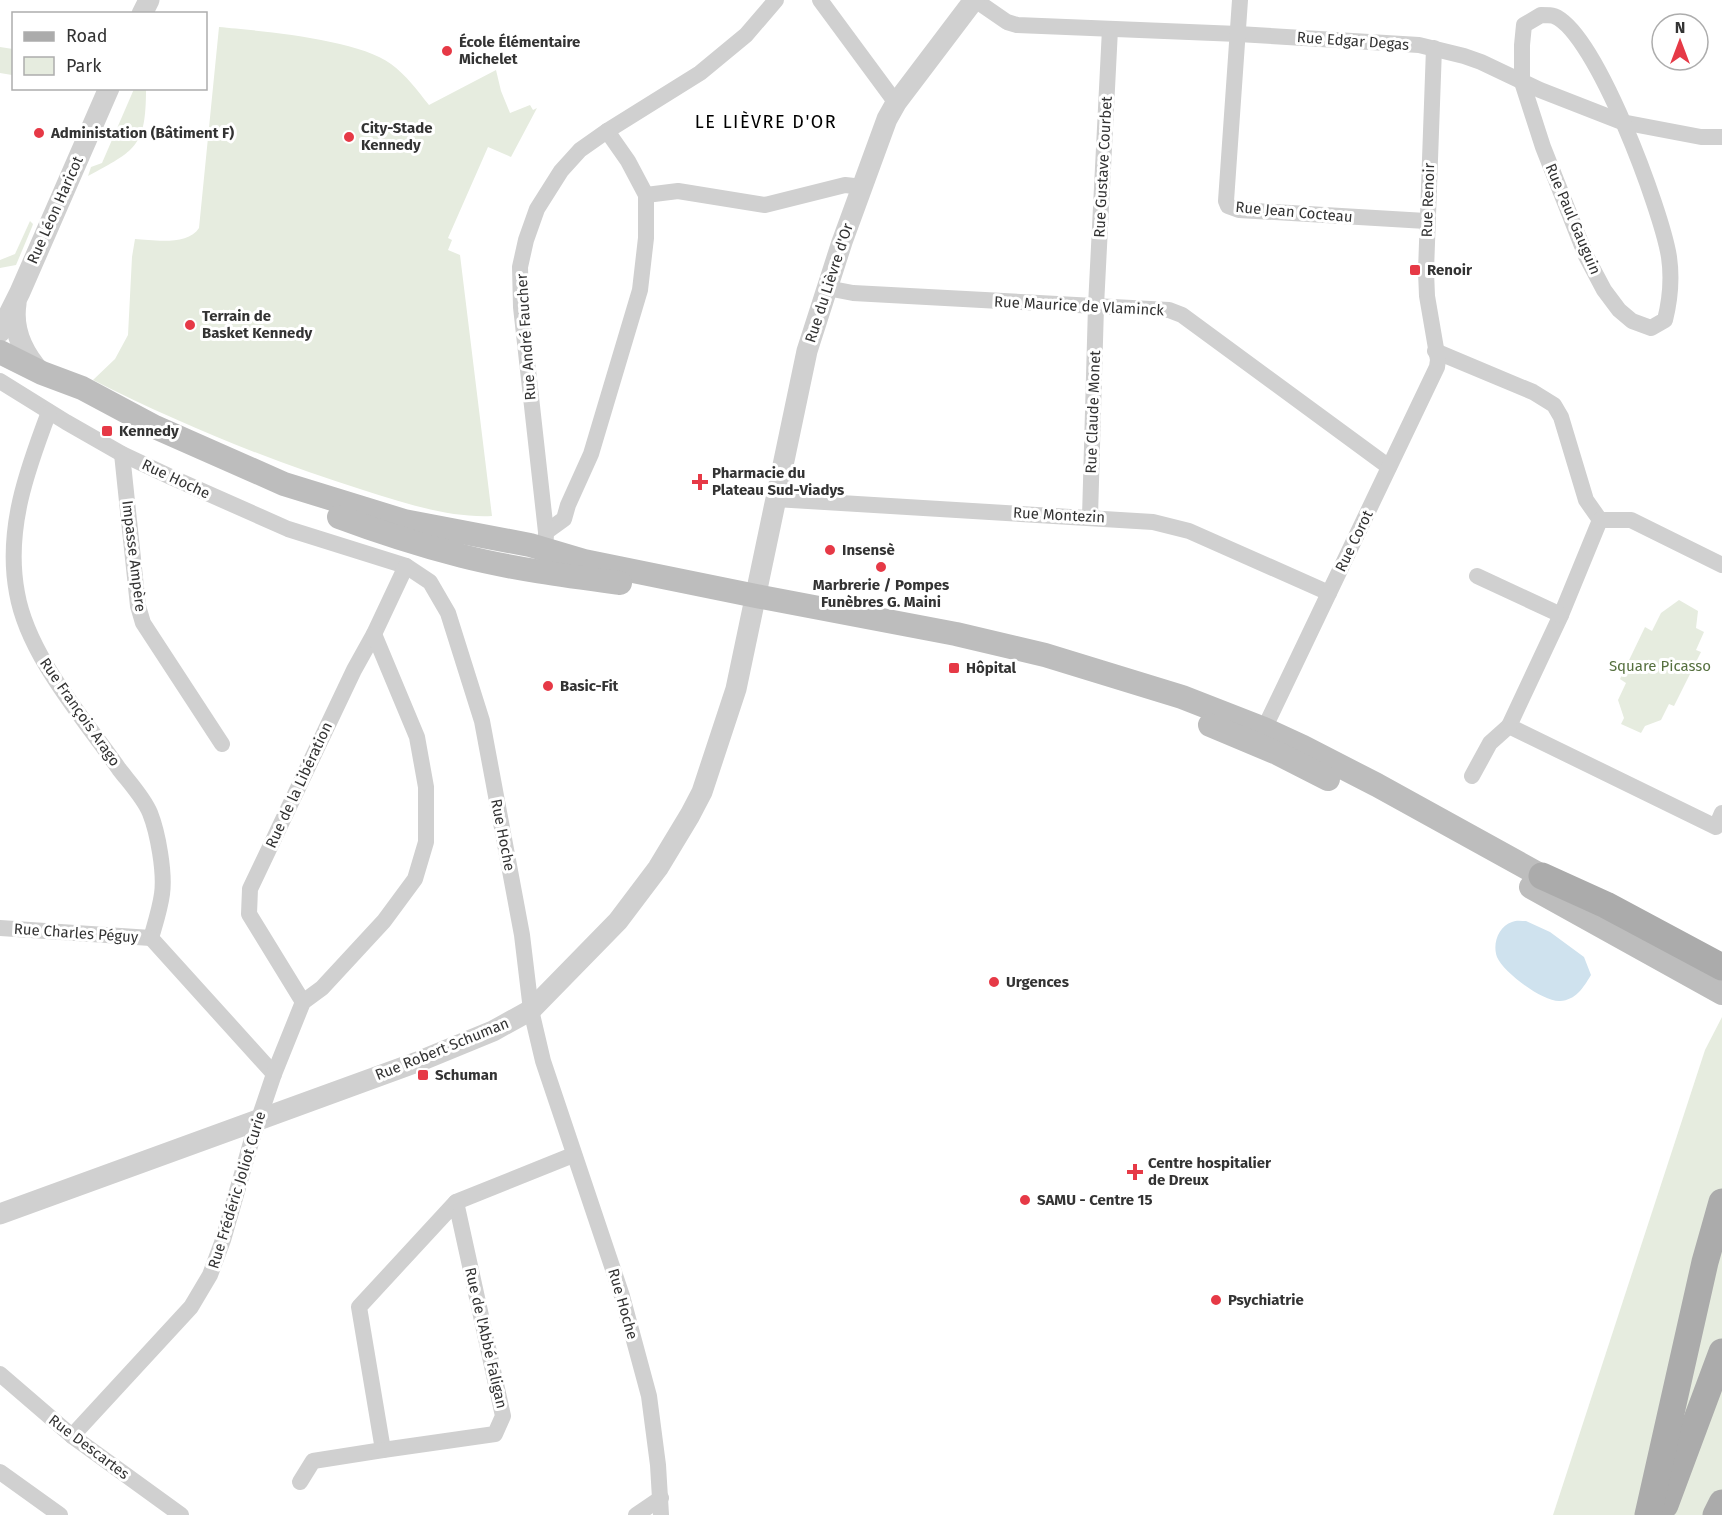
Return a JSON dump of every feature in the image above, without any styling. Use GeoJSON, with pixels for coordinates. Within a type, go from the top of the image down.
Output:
{"type":"FeatureCollection","features":[{"type":"Feature","properties":{"kind":"main road"},"geometry":{"type":"LineString","coordinates":[[2,361],[82,388],[155,427],[284,484],[404,521],[545,551],[755,603],[815,621],[1045,671],[1101,685],[1187,716],[1277,753],[1376,802],[1722,993]]}},
{"type":"Feature","properties":{"kind":"main road"},"geometry":{"type":"LineString","coordinates":[[755,603],[956,634],[1045,655],[1154,688],[1264,729],[1377,785],[1722,977]]}},
{"type":"Feature","properties":{"kind":"main road"},"geometry":{"type":"LineString","coordinates":[[1542,876],[1606,905],[1722,967]]}},
{"type":"Feature","properties":{"kind":"main road"},"geometry":{"type":"LineString","coordinates":[[1648,1515],[1705,1262],[1722,1203]]}},
{"type":"Feature","properties":{"kind":"main road"},"geometry":{"type":"LineString","coordinates":[[1661,1515],[1722,1352]]}},
{"type":"Feature","properties":{"kind":"main road"},"geometry":{"type":"LineString","coordinates":[[1671,1515],[1722,1377]]}},
{"type":"Feature","properties":{"kind":"main road"},"geometry":{"type":"LineString","coordinates":[[1716,1515],[1722,1503]]}},
{"type":"Feature","properties":{"kind":"street","name":"Rue André Faucher"},"geometry":{"type":"LineString","coordinates":[[545,551],[521,307],[520,267],[531,224],[554,181],[572,158],[607,131],[663,98],[715,62],[746,35],[776,0]]}},
{"type":"Feature","properties":{"kind":"street"},"geometry":{"type":"LineString","coordinates":[[820,0],[896,103]]}},
{"type":"Feature","properties":{"kind":"street","name":"Rue du Lièvre d'Or"},"geometry":{"type":"LineString","coordinates":[[755,603],[807,351],[862,187],[887,119],[896,103],[975,0]]}},
{"type":"Feature","properties":{"kind":"street","name":"Rue Edgar Degas"},"geometry":{"type":"LineString","coordinates":[[975,0],[1012,24],[1238,34],[1405,44],[1434,48],[1481,62],[1522,82],[1622,122],[1701,137],[1722,137]]}},
{"type":"Feature","properties":{"kind":"street"},"geometry":{"type":"LineString","coordinates":[[1238,34],[1240,0]]}},
{"type":"Feature","properties":{"kind":"street","name":"Rue Paul Gauguin"},"geometry":{"type":"LineString","coordinates":[[1541,15],[1554,15],[1568,25],[1589,53],[1607,86],[1622,122],[1658,210],[1669,258],[1670,301],[1665,320],[1651,328],[1632,321],[1619,310],[1599,281],[1586,256],[1543,147],[1522,82],[1524,25],[1541,15]]}},
{"type":"Feature","properties":{"kind":"street","name":"Rue Gustave Courbet"},"geometry":{"type":"LineString","coordinates":[[1096,306],[1110,29]]}},
{"type":"Feature","properties":{"kind":"street","name":"Rue Jean Cocteau"},"geometry":{"type":"LineString","coordinates":[[1238,34],[1234,58],[1226,201],[1228,206],[1239,210],[1426,221]]}},
{"type":"Feature","properties":{"kind":"street","name":"Rue Renoir"},"geometry":{"type":"LineString","coordinates":[[1434,48],[1426,221],[1427,296],[1435,351]]}},
{"type":"Feature","properties":{"kind":"street","name":"Rue Léon Haricot"},"geometry":{"type":"LineString","coordinates":[[0,332],[20,292],[108,90]]}},
{"type":"Feature","properties":{"kind":"street"},"geometry":{"type":"LineString","coordinates":[[545,551],[564,519],[591,454],[640,290],[646,238],[646,195],[628,161],[607,131]]}},
{"type":"Feature","properties":{"kind":"street"},"geometry":{"type":"LineString","coordinates":[[646,195],[678,191],[765,205],[845,185],[862,187]]}},
{"type":"Feature","properties":{"kind":"street","name":"Rue Maurice de Vlaminck"},"geometry":{"type":"LineString","coordinates":[[827,288],[863,294],[1169,310],[1182,315],[1389,467]]}},
{"type":"Feature","properties":{"kind":"street"},"geometry":{"type":"LineString","coordinates":[[20,292],[15,314],[16,329],[37,371],[29,386],[42,407]]}},
{"type":"Feature","properties":{"kind":"street","name":"Rue Claude Monet"},"geometry":{"type":"LineString","coordinates":[[1090,517],[1096,306]]}},
{"type":"Feature","properties":{"kind":"street"},"geometry":{"type":"LineString","coordinates":[[1435,351],[1533,392],[1554,405],[1562,417],[1586,500],[1600,519]]}},
{"type":"Feature","properties":{"kind":"street","name":"Rue Corot"},"geometry":{"type":"LineString","coordinates":[[1264,729],[1437,367],[1435,351]]}},
{"type":"Feature","properties":{"kind":"street","name":"Rue Hoche"},"geometry":{"type":"LineString","coordinates":[[0,381],[122,454],[288,529],[406,567],[430,582],[448,613],[482,721],[522,935],[531,1010],[543,1061],[622,1296],[649,1396],[661,1507]]}},
{"type":"Feature","properties":{"kind":"street","name":"Rue François Arago"},"geometry":{"type":"LineString","coordinates":[[42,407],[17,510],[16,593],[23,618],[47,668],[150,812],[160,848],[162,892],[151,938]]}},
{"type":"Feature","properties":{"kind":"street","name":"Impasse Ampère"},"geometry":{"type":"LineString","coordinates":[[122,454],[138,606],[143,623],[222,744]]}},
{"type":"Feature","properties":{"kind":"street","name":"Rue Montezin"},"geometry":{"type":"LineString","coordinates":[[776,499],[1153,522],[1189,531],[1329,593]]}},
{"type":"Feature","properties":{"kind":"street"},"geometry":{"type":"LineString","coordinates":[[1600,519],[1631,520],[1722,565]]}},
{"type":"Feature","properties":{"kind":"street"},"geometry":{"type":"LineString","coordinates":[[1472,776],[1490,743],[1509,726],[1561,615],[1600,519]]}},
{"type":"Feature","properties":{"kind":"street","name":"Rue de la Libération"},"geometry":{"type":"LineString","coordinates":[[303,1002],[249,915],[250,889],[354,670],[406,567]]}},
{"type":"Feature","properties":{"kind":"street"},"geometry":{"type":"LineString","coordinates":[[1477,576],[1561,615]]}},
{"type":"Feature","properties":{"kind":"street","name":"Rue Robert Schuman"},"geometry":{"type":"LineString","coordinates":[[0,1214],[463,1044],[507,1025],[531,1010],[598,943],[632,904],[658,868],[690,815],[702,792],[721,738],[736,688],[755,603]]}},
{"type":"Feature","properties":{"kind":"street","name":"Rue Frédéric Joliot Curie"},"geometry":{"type":"LineString","coordinates":[[72,1436],[191,1307],[210,1275],[223,1240],[259,1118],[281,1053],[303,1002],[322,988],[384,921],[415,879],[426,842],[426,788],[417,737],[374,634]]}},
{"type":"Feature","properties":{"kind":"street"},"geometry":{"type":"LineString","coordinates":[[1509,726],[1716,827],[1722,813]]}},
{"type":"Feature","properties":{"kind":"street","name":"Rue Charles Péguy"},"geometry":{"type":"LineString","coordinates":[[0,928],[151,938]]}},
{"type":"Feature","properties":{"kind":"street"},"geometry":{"type":"LineString","coordinates":[[151,938],[274,1074]]}},
{"type":"Feature","properties":{"kind":"street"},"geometry":{"type":"LineString","coordinates":[[300,1482],[313,1461],[383,1450],[359,1307],[456,1202],[573,1155]]}},
{"type":"Feature","properties":{"kind":"street","name":"Rue de l'Abbé Faligan"},"geometry":{"type":"LineString","coordinates":[[383,1450],[495,1434],[503,1416],[456,1202]]}},
{"type":"Feature","properties":{"kind":"street","name":"Rue Descartes"},"geometry":{"type":"LineString","coordinates":[[0,1374],[72,1436],[182,1515]]}},
{"type":"Feature","properties":{"kind":"street"},"geometry":{"type":"LineString","coordinates":[[0,1472],[60,1515]]}},
{"type":"Feature","properties":{"kind":"street"},"geometry":{"type":"LineString","coordinates":[[636,1515],[661,1507]]}},
{"type":"Feature","properties":{"kind":"green space"},"geometry":{"type":"Polygon","coordinates":[[[219,27],[333,42],[376,55],[402,73],[429,105],[496,70],[510,113],[530,105],[533,110],[537,108],[511,157],[488,147],[448,238],[452,240],[448,250],[460,255],[492,516],[459,515],[427,509],[328,479],[226,441],[93,380],[115,359],[128,335],[135,239],[179,240],[194,234],[199,228],[219,27]]]}},
{"type":"Feature","properties":{"kind":"green space"},"geometry":{"type":"Polygon","coordinates":[[[0,47],[12,49],[12,75],[0,73],[0,47]]]}},
{"type":"Feature","properties":{"kind":"green space"},"geometry":{"type":"Polygon","coordinates":[[[134,90],[146,90],[144,123],[135,144],[117,160],[88,176],[91,167],[102,163],[134,90]]]}},
{"type":"Feature","properties":{"kind":"green space"},"geometry":{"type":"Polygon","coordinates":[[[30,221],[33,224],[16,265],[0,268],[0,260],[15,254],[30,221]]]}},
{"type":"Feature","properties":{"kind":"green space","name":"Square Picasso"},"geometry":{"type":"Polygon","coordinates":[[[1679,600],[1698,611],[1696,628],[1704,632],[1696,650],[1701,652],[1674,706],[1669,704],[1661,720],[1645,726],[1641,733],[1621,724],[1624,718],[1618,700],[1626,683],[1620,679],[1645,627],[1652,631],[1661,613],[1679,600]]]}},
{"type":"Feature","properties":{"kind":"green space"},"geometry":{"type":"Polygon","coordinates":[[[1722,1017],[1722,1515],[1553,1515],[1705,1050],[1722,1017]]]}},
{"type":"Feature","properties":{"kind":"water"},"geometry":{"type":"Polygon","coordinates":[[[1526,921],[1550,932],[1584,957],[1591,975],[1575,996],[1560,1001],[1544,997],[1515,978],[1497,957],[1496,941],[1503,927],[1512,922],[1526,921]]]}},
{"type":"Feature","properties":{"kind":"place","name":"École Élémentaire Michelet"},"geometry":{"type":"Point","coordinates":[447,51]}},
{"type":"Feature","properties":{"kind":"place","name":"Administation (Bâtiment F)"},"geometry":{"type":"Point","coordinates":[39,133]}},
{"type":"Feature","properties":{"kind":"place","name":"City-Stade Kennedy"},"geometry":{"type":"Point","coordinates":[349,137]}},
{"type":"Feature","properties":{"kind":"place","name":"Renoir"},"geometry":{"type":"Point","coordinates":[1415,270]}},
{"type":"Feature","properties":{"kind":"place","name":"Terrain de Basket Kennedy"},"geometry":{"type":"Point","coordinates":[190,325]}},
{"type":"Feature","properties":{"kind":"place","name":"Kennedy"},"geometry":{"type":"Point","coordinates":[107,431]}},
{"type":"Feature","properties":{"kind":"place","name":"Pharmacie du Plateau Sud-Viadys"},"geometry":{"type":"Point","coordinates":[700,482]}},
{"type":"Feature","properties":{"kind":"place","name":"Insensè"},"geometry":{"type":"Point","coordinates":[830,550]}},
{"type":"Feature","properties":{"kind":"place","name":"Marbrerie / Pompes Funèbres G. Maini"},"geometry":{"type":"Point","coordinates":[881,567]}},
{"type":"Feature","properties":{"kind":"place","name":"Hôpital"},"geometry":{"type":"Point","coordinates":[954,668]}},
{"type":"Feature","properties":{"kind":"place","name":"Basic-Fit"},"geometry":{"type":"Point","coordinates":[548,686]}},
{"type":"Feature","properties":{"kind":"place","name":"Urgences"},"geometry":{"type":"Point","coordinates":[994,982]}},
{"type":"Feature","properties":{"kind":"place","name":"Schuman"},"geometry":{"type":"Point","coordinates":[423,1075]}},
{"type":"Feature","properties":{"kind":"place","name":"Centre hospitalier de Dreux"},"geometry":{"type":"Point","coordinates":[1135,1172]}},
{"type":"Feature","properties":{"kind":"place","name":"SAMU - Centre 15"},"geometry":{"type":"Point","coordinates":[1025,1200]}},
{"type":"Feature","properties":{"kind":"place","name":"Psychiatrie"},"geometry":{"type":"Point","coordinates":[1216,1300]}},
{"type":"Feature","properties":{"kind":"district","name":"LE LIÈVRE D'OR"},"geometry":{"type":"Point","coordinates":[766,122]}}]}
